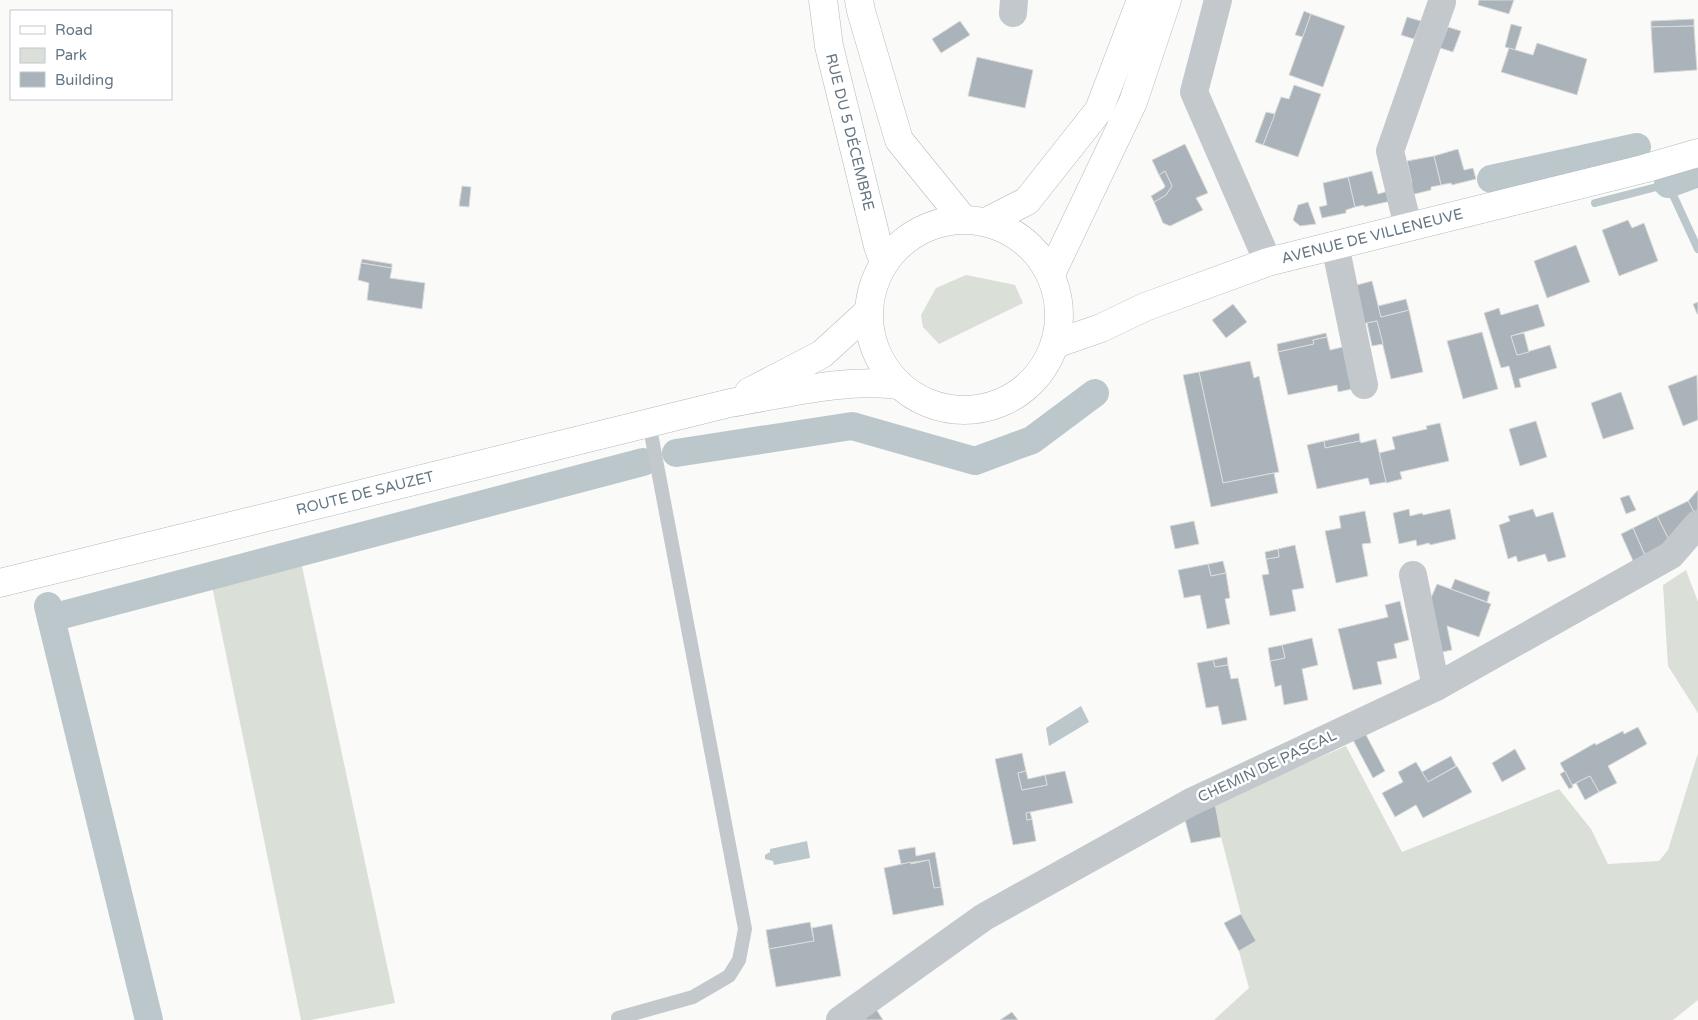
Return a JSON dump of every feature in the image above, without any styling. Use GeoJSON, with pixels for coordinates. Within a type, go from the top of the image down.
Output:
{"type":"FeatureCollection","features":[{"type":"Feature","properties":{"kind":"main road","name":"RUE DU 5 DÉCEMBRE"},"geometry":{"type":"LineString","coordinates":[[823,0],[829,46],[878,246],[884,262]]}},
{"type":"Feature","properties":{"kind":"main road"},"geometry":{"type":"LineString","coordinates":[[859,0],[860,11],[900,140],[974,220],[1012,232],[1035,250],[1051,274],[1058,297],[1060,320],[1055,344],[1041,372],[1018,394],[988,407],[957,410],[926,402],[899,385],[882,364],[871,339],[868,312],[873,286],[884,262],[905,240],[932,225],[974,220],[1027,201],[1098,110],[1141,0]]}},
{"type":"Feature","properties":{"kind":"main road"},"geometry":{"type":"LineString","coordinates":[[1051,274],[1133,102],[1167,0]]}},
{"type":"Feature","properties":{"kind":"main road","name":"AVENUE DE VILLENEUVE"},"geometry":{"type":"LineString","coordinates":[[1055,344],[1101,328],[1145,307],[1268,262],[1698,154]]}},
{"type":"Feature","properties":{"kind":"main road","name":"ROUTE DE SAUZET"},"geometry":{"type":"LineString","coordinates":[[730,403],[822,354],[868,312]]}},
{"type":"Feature","properties":{"kind":"main road","name":"ROUTE DE SAUZET"},"geometry":{"type":"LineString","coordinates":[[0,584],[730,403],[835,386],[875,382],[899,385]]}},
{"type":"Feature","properties":{"kind":"street"},"geometry":{"type":"LineString","coordinates":[[1218,0],[1194,92],[1268,262]]}},
{"type":"Feature","properties":{"kind":"street"},"geometry":{"type":"LineString","coordinates":[[1408,227],[1390,152],[1442,2]]}},
{"type":"Feature","properties":{"kind":"street"},"geometry":{"type":"LineString","coordinates":[[1335,245],[1364,385]]}},
{"type":"Feature","properties":{"kind":"street","name":"CHEMIN DE PASCAL"},"geometry":{"type":"LineString","coordinates":[[840,1020],[993,912],[1191,802],[1436,687],[1671,554],[1698,524]]}},
{"type":"Feature","properties":{"kind":"street"},"geometry":{"type":"LineString","coordinates":[[1413,574],[1436,687]]}},
{"type":"Feature","properties":{"kind":"lane"},"geometry":{"type":"LineString","coordinates":[[618,1018],[693,997],[729,976],[739,960],[745,929],[649,423]]}},
{"type":"Feature","properties":{"kind":"green space"},"geometry":{"type":"Polygon","coordinates":[[[966,275],[1015,285],[1023,303],[939,344],[923,327],[921,315],[936,288],[966,275]]]}},
{"type":"Feature","properties":{"kind":"green space"},"geometry":{"type":"Polygon","coordinates":[[[300,557],[395,1003],[311,1020],[301,1020],[212,586],[300,557]]]}},
{"type":"Feature","properties":{"kind":"green space"},"geometry":{"type":"Polygon","coordinates":[[[1686,570],[1698,602],[1698,713],[1668,666],[1663,585],[1686,570]]]}},
{"type":"Feature","properties":{"kind":"green space"},"geometry":{"type":"Polygon","coordinates":[[[1346,746],[1402,852],[1559,789],[1591,829],[1608,864],[1659,861],[1668,850],[1698,753],[1698,1000],[1673,1020],[1214,1020],[1249,988],[1239,951],[1255,941],[1241,914],[1221,837],[1215,803],[1346,746]]]}},
{"type":"Feature","properties":{"kind":"shaded area"},"geometry":{"type":"Polygon","coordinates":[[[1081,706],[1089,722],[1049,746],[1046,728],[1081,706]]]}},
{"type":"Feature","properties":{"kind":"shaded area"},"geometry":{"type":"Polygon","coordinates":[[[807,841],[810,858],[774,865],[773,861],[765,859],[765,855],[770,852],[770,849],[807,841]]]}},
{"type":"Feature","properties":{"kind":"building"},"geometry":{"type":"Polygon","coordinates":[[[1479,0],[1514,0],[1509,14],[1478,5],[1479,0]]]}},
{"type":"Feature","properties":{"kind":"building"},"geometry":{"type":"Polygon","coordinates":[[[1304,11],[1311,14],[1303,37],[1295,35],[1304,11]]]}},
{"type":"Feature","properties":{"kind":"building"},"geometry":{"type":"Polygon","coordinates":[[[1311,14],[1345,26],[1323,87],[1289,75],[1311,14]]]}},
{"type":"Feature","properties":{"kind":"building"},"geometry":{"type":"Polygon","coordinates":[[[1407,17],[1421,21],[1414,39],[1401,35],[1407,17]]]}},
{"type":"Feature","properties":{"kind":"building"},"geometry":{"type":"Polygon","coordinates":[[[1694,19],[1694,26],[1651,27],[1651,21],[1694,19]]]}},
{"type":"Feature","properties":{"kind":"building"},"geometry":{"type":"Polygon","coordinates":[[[960,21],[970,35],[941,53],[932,39],[960,21]]]}},
{"type":"Feature","properties":{"kind":"building"},"geometry":{"type":"Polygon","coordinates":[[[1511,24],[1522,27],[1515,50],[1505,47],[1511,24]]]}},
{"type":"Feature","properties":{"kind":"building"},"geometry":{"type":"Polygon","coordinates":[[[1694,26],[1697,70],[1654,73],[1651,27],[1694,26]]]}},
{"type":"Feature","properties":{"kind":"building"},"geometry":{"type":"Polygon","coordinates":[[[1448,27],[1461,31],[1453,52],[1440,48],[1448,27]]]}},
{"type":"Feature","properties":{"kind":"building"},"geometry":{"type":"Polygon","coordinates":[[[1537,43],[1587,59],[1577,95],[1501,72],[1509,48],[1533,55],[1537,43]]]}},
{"type":"Feature","properties":{"kind":"building"},"geometry":{"type":"Polygon","coordinates":[[[977,57],[1033,70],[1025,108],[968,96],[977,57]]]}},
{"type":"Feature","properties":{"kind":"building"},"geometry":{"type":"Polygon","coordinates":[[[1294,85],[1321,94],[1298,157],[1263,145],[1281,97],[1289,99],[1294,85]]]}},
{"type":"Feature","properties":{"kind":"building"},"geometry":{"type":"Polygon","coordinates":[[[1266,112],[1275,114],[1263,145],[1255,142],[1266,112]]]}},
{"type":"Feature","properties":{"kind":"building"},"geometry":{"type":"Polygon","coordinates":[[[1185,144],[1208,193],[1196,198],[1203,210],[1170,226],[1163,223],[1154,202],[1166,195],[1172,186],[1165,171],[1159,175],[1152,160],[1185,144]]]}},
{"type":"Feature","properties":{"kind":"building"},"geometry":{"type":"Polygon","coordinates":[[[1458,149],[1464,170],[1473,168],[1476,179],[1452,185],[1451,183],[1441,185],[1434,156],[1458,149]]]}},
{"type":"Feature","properties":{"kind":"building"},"geometry":{"type":"Polygon","coordinates":[[[1434,156],[1441,185],[1431,187],[1431,190],[1407,196],[1404,185],[1412,183],[1407,161],[1434,156]]]}},
{"type":"Feature","properties":{"kind":"building"},"geometry":{"type":"Polygon","coordinates":[[[1165,171],[1172,186],[1166,195],[1154,202],[1151,196],[1165,186],[1159,175],[1165,171]]]}},
{"type":"Feature","properties":{"kind":"building"},"geometry":{"type":"Polygon","coordinates":[[[1372,171],[1378,194],[1388,191],[1391,201],[1355,207],[1348,177],[1372,171]]]}},
{"type":"Feature","properties":{"kind":"building"},"geometry":{"type":"Polygon","coordinates":[[[1348,177],[1355,207],[1346,210],[1346,213],[1322,218],[1319,207],[1327,205],[1323,183],[1348,177]]]}},
{"type":"Feature","properties":{"kind":"building"},"geometry":{"type":"Polygon","coordinates":[[[462,186],[471,187],[469,207],[459,206],[462,186]]]}},
{"type":"Feature","properties":{"kind":"building"},"geometry":{"type":"Polygon","coordinates":[[[1308,202],[1316,224],[1300,226],[1293,220],[1298,205],[1308,202]]]}},
{"type":"Feature","properties":{"kind":"building"},"geometry":{"type":"Polygon","coordinates":[[[1628,220],[1632,228],[1644,223],[1658,261],[1619,276],[1602,230],[1628,220]]]}},
{"type":"Feature","properties":{"kind":"building"},"geometry":{"type":"Polygon","coordinates":[[[1576,245],[1590,282],[1547,298],[1534,261],[1576,245]]]}},
{"type":"Feature","properties":{"kind":"building"},"geometry":{"type":"Polygon","coordinates":[[[362,259],[392,264],[392,268],[361,263],[362,259]]]}},
{"type":"Feature","properties":{"kind":"building"},"geometry":{"type":"Polygon","coordinates":[[[361,263],[392,268],[390,278],[425,283],[422,309],[367,300],[369,283],[358,280],[361,263]]]}},
{"type":"Feature","properties":{"kind":"building"},"geometry":{"type":"Polygon","coordinates":[[[1372,281],[1381,317],[1409,310],[1423,372],[1391,379],[1377,321],[1362,324],[1353,286],[1372,281]]]}},
{"type":"Feature","properties":{"kind":"building"},"geometry":{"type":"Polygon","coordinates":[[[1406,299],[1409,310],[1381,317],[1378,306],[1406,299]]]}},
{"type":"Feature","properties":{"kind":"building"},"geometry":{"type":"Polygon","coordinates":[[[1698,302],[1698,314],[1697,314],[1693,304],[1698,302]]]}},
{"type":"Feature","properties":{"kind":"building"},"geometry":{"type":"Polygon","coordinates":[[[1233,304],[1247,322],[1226,338],[1212,320],[1233,304]]]}},
{"type":"Feature","properties":{"kind":"building"},"geometry":{"type":"Polygon","coordinates":[[[1538,304],[1545,326],[1511,336],[1517,355],[1550,345],[1557,368],[1519,379],[1521,387],[1515,388],[1509,366],[1501,368],[1484,313],[1499,308],[1501,315],[1538,304]]]}},
{"type":"Feature","properties":{"kind":"building"},"geometry":{"type":"Polygon","coordinates":[[[1377,321],[1383,344],[1372,346],[1367,323],[1377,321]]]}},
{"type":"Feature","properties":{"kind":"building"},"geometry":{"type":"Polygon","coordinates":[[[1482,332],[1498,389],[1463,399],[1447,341],[1482,332]]]}},
{"type":"Feature","properties":{"kind":"building"},"geometry":{"type":"Polygon","coordinates":[[[1326,333],[1327,337],[1313,340],[1314,344],[1278,352],[1277,344],[1326,333]]]}},
{"type":"Feature","properties":{"kind":"building"},"geometry":{"type":"Polygon","coordinates":[[[1524,333],[1529,352],[1517,355],[1511,336],[1524,333]]]}},
{"type":"Feature","properties":{"kind":"building"},"geometry":{"type":"Polygon","coordinates":[[[1327,337],[1330,350],[1343,347],[1352,389],[1338,392],[1337,385],[1288,395],[1278,352],[1314,344],[1313,340],[1327,337]]]}},
{"type":"Feature","properties":{"kind":"building"},"geometry":{"type":"Polygon","coordinates":[[[1250,361],[1254,378],[1259,376],[1279,472],[1223,483],[1199,372],[1250,361]]]}},
{"type":"Feature","properties":{"kind":"building"},"geometry":{"type":"Polygon","coordinates":[[[1199,372],[1223,483],[1274,473],[1278,493],[1211,507],[1183,375],[1199,372]]]}},
{"type":"Feature","properties":{"kind":"building"},"geometry":{"type":"Polygon","coordinates":[[[1697,375],[1698,420],[1683,426],[1668,386],[1697,375]]]}},
{"type":"Feature","properties":{"kind":"building"},"geometry":{"type":"Polygon","coordinates":[[[1621,392],[1634,429],[1603,439],[1591,403],[1621,392]]]}},
{"type":"Feature","properties":{"kind":"building"},"geometry":{"type":"Polygon","coordinates":[[[1536,421],[1547,457],[1520,466],[1509,429],[1536,421]]]}},
{"type":"Feature","properties":{"kind":"building"},"geometry":{"type":"Polygon","coordinates":[[[1440,423],[1449,461],[1400,472],[1402,479],[1386,483],[1379,453],[1395,449],[1392,437],[1427,429],[1426,426],[1440,423]]]}},
{"type":"Feature","properties":{"kind":"building"},"geometry":{"type":"Polygon","coordinates":[[[1359,433],[1360,441],[1325,448],[1324,441],[1359,433]]]}},
{"type":"Feature","properties":{"kind":"building"},"geometry":{"type":"Polygon","coordinates":[[[1376,439],[1386,482],[1370,485],[1368,478],[1317,489],[1307,445],[1324,441],[1325,448],[1376,439]]]}},
{"type":"Feature","properties":{"kind":"building"},"geometry":{"type":"Polygon","coordinates":[[[1698,490],[1698,511],[1695,514],[1688,501],[1698,490]]]}},
{"type":"Feature","properties":{"kind":"building"},"geometry":{"type":"Polygon","coordinates":[[[1629,495],[1636,510],[1626,514],[1620,498],[1629,495]]]}},
{"type":"Feature","properties":{"kind":"building"},"geometry":{"type":"Polygon","coordinates":[[[1688,501],[1695,514],[1670,542],[1657,516],[1688,501]]]}},
{"type":"Feature","properties":{"kind":"building"},"geometry":{"type":"Polygon","coordinates":[[[1409,509],[1410,516],[1450,509],[1456,539],[1430,545],[1429,543],[1417,546],[1416,540],[1399,544],[1393,513],[1409,509]]]}},
{"type":"Feature","properties":{"kind":"building"},"geometry":{"type":"Polygon","coordinates":[[[1533,509],[1536,517],[1553,512],[1566,557],[1548,562],[1545,554],[1518,562],[1516,556],[1508,559],[1499,525],[1510,521],[1508,516],[1533,509]]]}},
{"type":"Feature","properties":{"kind":"building"},"geometry":{"type":"Polygon","coordinates":[[[1365,511],[1371,543],[1362,544],[1368,576],[1336,583],[1325,531],[1341,528],[1339,516],[1365,511]]]}},
{"type":"Feature","properties":{"kind":"building"},"geometry":{"type":"Polygon","coordinates":[[[1657,516],[1670,542],[1645,555],[1633,528],[1657,516]]]}},
{"type":"Feature","properties":{"kind":"building"},"geometry":{"type":"Polygon","coordinates":[[[1194,521],[1199,544],[1175,549],[1170,526],[1194,521]]]}},
{"type":"Feature","properties":{"kind":"building"},"geometry":{"type":"Polygon","coordinates":[[[1633,528],[1646,558],[1634,563],[1621,534],[1633,528]]]}},
{"type":"Feature","properties":{"kind":"building"},"geometry":{"type":"Polygon","coordinates":[[[1295,545],[1304,588],[1292,590],[1296,611],[1270,616],[1262,575],[1269,574],[1266,559],[1279,557],[1278,549],[1295,545]]]}},
{"type":"Feature","properties":{"kind":"building"},"geometry":{"type":"Polygon","coordinates":[[[1278,549],[1279,557],[1266,559],[1265,552],[1278,549]]]}},
{"type":"Feature","properties":{"kind":"building"},"geometry":{"type":"Polygon","coordinates":[[[1223,561],[1226,573],[1211,576],[1208,564],[1223,561]]]}},
{"type":"Feature","properties":{"kind":"building"},"geometry":{"type":"Polygon","coordinates":[[[1208,564],[1211,576],[1226,573],[1230,598],[1225,599],[1230,624],[1207,629],[1200,595],[1184,598],[1178,570],[1208,564]]]}},
{"type":"Feature","properties":{"kind":"building"},"geometry":{"type":"Polygon","coordinates":[[[1455,579],[1490,592],[1487,602],[1451,589],[1455,579]]]}},
{"type":"Feature","properties":{"kind":"building"},"geometry":{"type":"Polygon","coordinates":[[[1437,584],[1491,604],[1479,637],[1447,626],[1452,650],[1437,653],[1431,598],[1437,584]]]}},
{"type":"Feature","properties":{"kind":"building"},"geometry":{"type":"Polygon","coordinates":[[[1400,601],[1409,640],[1394,644],[1397,658],[1377,662],[1382,684],[1353,690],[1338,629],[1388,617],[1385,605],[1400,601]]]}},
{"type":"Feature","properties":{"kind":"building"},"geometry":{"type":"Polygon","coordinates":[[[1312,638],[1318,665],[1302,669],[1308,700],[1284,705],[1281,685],[1275,687],[1270,661],[1285,658],[1282,645],[1312,638]]]}},
{"type":"Feature","properties":{"kind":"building"},"geometry":{"type":"Polygon","coordinates":[[[1282,645],[1285,658],[1270,661],[1268,648],[1282,645]]]}},
{"type":"Feature","properties":{"kind":"building"},"geometry":{"type":"Polygon","coordinates":[[[1227,657],[1228,665],[1215,667],[1213,660],[1227,657]]]}},
{"type":"Feature","properties":{"kind":"building"},"geometry":{"type":"Polygon","coordinates":[[[1213,660],[1215,667],[1228,665],[1231,679],[1238,678],[1247,720],[1222,725],[1218,706],[1206,708],[1197,663],[1213,660]]]}},
{"type":"Feature","properties":{"kind":"building"},"geometry":{"type":"Polygon","coordinates":[[[1638,727],[1647,744],[1608,766],[1617,783],[1599,792],[1590,776],[1572,785],[1560,763],[1595,743],[1596,745],[1623,731],[1624,734],[1638,727]]]}},
{"type":"Feature","properties":{"kind":"building"},"geometry":{"type":"Polygon","coordinates":[[[1365,733],[1385,771],[1373,778],[1353,740],[1365,733]]]}},
{"type":"Feature","properties":{"kind":"building"},"geometry":{"type":"Polygon","coordinates":[[[1515,749],[1526,769],[1502,782],[1492,763],[1515,749]]]}},
{"type":"Feature","properties":{"kind":"building"},"geometry":{"type":"Polygon","coordinates":[[[1022,753],[1026,771],[1018,773],[1022,790],[1047,785],[1045,775],[1065,771],[1073,803],[1026,813],[1027,820],[1032,819],[1036,841],[1013,845],[995,759],[1022,753]]]}},
{"type":"Feature","properties":{"kind":"building"},"geometry":{"type":"Polygon","coordinates":[[[1451,756],[1456,766],[1428,782],[1422,772],[1451,756]]]}},
{"type":"Feature","properties":{"kind":"building"},"geometry":{"type":"Polygon","coordinates":[[[1416,762],[1428,782],[1457,766],[1472,792],[1423,818],[1416,805],[1395,817],[1382,793],[1403,782],[1398,772],[1416,762]]]}},
{"type":"Feature","properties":{"kind":"building"},"geometry":{"type":"Polygon","coordinates":[[[1026,771],[1028,779],[1045,775],[1047,785],[1022,790],[1018,773],[1026,771]]]}},
{"type":"Feature","properties":{"kind":"building"},"geometry":{"type":"Polygon","coordinates":[[[1565,771],[1573,787],[1569,789],[1560,774],[1565,771]]]}},
{"type":"Feature","properties":{"kind":"building"},"geometry":{"type":"Polygon","coordinates":[[[1590,776],[1599,792],[1585,800],[1576,783],[1590,776]]]}},
{"type":"Feature","properties":{"kind":"building"},"geometry":{"type":"Polygon","coordinates":[[[1215,803],[1221,837],[1191,843],[1185,820],[1215,803]]]}},
{"type":"Feature","properties":{"kind":"building"},"geometry":{"type":"Polygon","coordinates":[[[1030,812],[1032,819],[1027,820],[1026,813],[1030,812]]]}},
{"type":"Feature","properties":{"kind":"building"},"geometry":{"type":"Polygon","coordinates":[[[915,847],[916,856],[935,852],[941,887],[934,888],[929,860],[901,864],[898,850],[915,847]]]}},
{"type":"Feature","properties":{"kind":"building"},"geometry":{"type":"Polygon","coordinates":[[[929,860],[934,888],[941,887],[944,905],[893,915],[884,868],[929,860]]]}},
{"type":"Feature","properties":{"kind":"building"},"geometry":{"type":"Polygon","coordinates":[[[1241,914],[1256,941],[1239,951],[1224,923],[1241,914]]]}},
{"type":"Feature","properties":{"kind":"building"},"geometry":{"type":"Polygon","coordinates":[[[810,922],[814,941],[769,949],[766,930],[810,922]]]}},
{"type":"Feature","properties":{"kind":"building"},"geometry":{"type":"Polygon","coordinates":[[[832,924],[841,976],[776,987],[769,949],[814,941],[812,928],[832,924]]]}},
{"type":"Feature","properties":{"kind":"building"},"geometry":{"type":"Polygon","coordinates":[[[876,1009],[883,1020],[865,1020],[863,1018],[876,1009]]]}},
{"type":"Feature","properties":{"kind":"building"},"geometry":{"type":"Polygon","coordinates":[[[1012,1012],[1018,1020],[1000,1020],[1012,1012]]]}},
{"type":"Feature","properties":{"kind":"waterway"},"geometry":{"type":"LineString","coordinates":[[1491,179],[1637,147]]}},
{"type":"Feature","properties":{"kind":"waterway"},"geometry":{"type":"LineString","coordinates":[[1668,184],[1698,173]]}},
{"type":"Feature","properties":{"kind":"waterway"},"geometry":{"type":"LineString","coordinates":[[1595,203],[1668,184],[1698,249]]}},
{"type":"Feature","properties":{"kind":"waterway"},"geometry":{"type":"LineString","coordinates":[[676,453],[852,426],[975,461],[1032,440],[1095,393]]}},
{"type":"Feature","properties":{"kind":"waterway"},"geometry":{"type":"LineString","coordinates":[[51,618],[643,462]]}},
{"type":"Feature","properties":{"kind":"waterway"},"geometry":{"type":"LineString","coordinates":[[48,606],[149,1020]]}}]}
